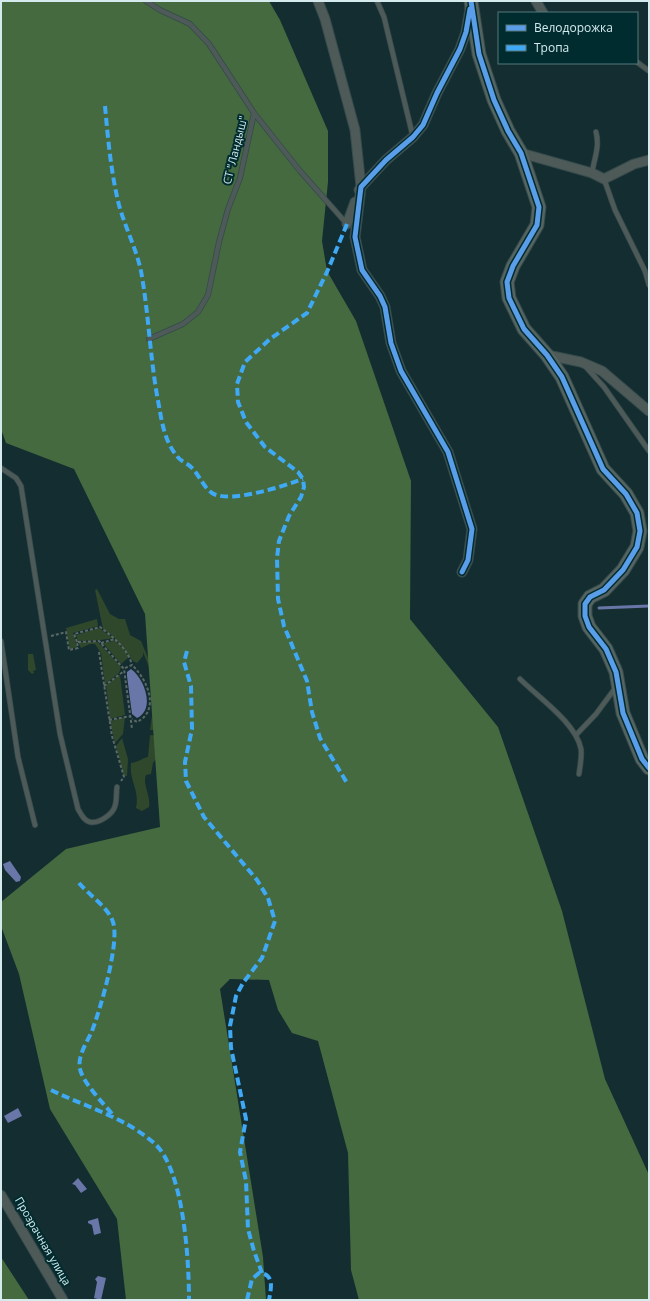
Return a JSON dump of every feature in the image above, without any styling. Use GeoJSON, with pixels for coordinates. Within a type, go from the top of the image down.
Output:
{"type":"FeatureCollection","features":[{"type":"Feature","properties":{"kind":"street"},"geometry":{"type":"LineString","coordinates":[[318,1],[327,27],[355,130],[361,186],[355,236],[362,270],[380,296],[385,307],[390,344],[401,371],[448,452],[472,529],[468,560],[462,572]]}},
{"type":"Feature","properties":{"kind":"street"},"geometry":{"type":"LineString","coordinates":[[347,224],[361,186],[386,160],[413,137],[423,125],[437,93],[460,49],[466,32],[472,1]]}},
{"type":"Feature","properties":{"kind":"street"},"geometry":{"type":"LineString","coordinates":[[472,1],[479,54],[494,100],[508,131],[521,154],[539,207],[537,225],[513,266],[507,282],[508,298],[524,329],[547,355],[562,377],[603,469],[626,494],[637,513],[640,531],[637,546],[623,570],[604,590],[590,597],[585,604],[585,616],[589,627],[606,650],[616,672],[623,713],[642,759],[649,768]]}},
{"type":"Feature","properties":{"kind":"street"},"geometry":{"type":"LineString","coordinates":[[536,1],[542,12]]}},
{"type":"Feature","properties":{"kind":"street"},"geometry":{"type":"LineString","coordinates":[[521,154],[592,173],[604,179],[634,164],[649,160]]}},
{"type":"Feature","properties":{"kind":"street"},"geometry":{"type":"LineString","coordinates":[[547,355],[581,362],[602,371],[649,411]]}},
{"type":"Feature","properties":{"kind":"street","name":"Прозрачная улица"},"geometry":{"type":"LineString","coordinates":[[1,1195],[63,1300]]}},
{"type":"Feature","properties":{"kind":"lane","name":"СТ \"Ландыш\""},"geometry":{"type":"LineString","coordinates":[[146,1],[160,10],[190,24],[210,44],[254,113],[240,178],[221,235],[208,295],[198,312],[184,324],[149,339]]}},
{"type":"Feature","properties":{"kind":"lane"},"geometry":{"type":"LineString","coordinates":[[377,1],[384,17],[413,137]]}},
{"type":"Feature","properties":{"kind":"lane"},"geometry":{"type":"LineString","coordinates":[[638,63],[649,71]]}},
{"type":"Feature","properties":{"kind":"lane"},"geometry":{"type":"LineString","coordinates":[[254,113],[300,171],[347,224]]}},
{"type":"Feature","properties":{"kind":"lane"},"geometry":{"type":"LineString","coordinates":[[592,173],[597,154],[598,139],[596,132]]}},
{"type":"Feature","properties":{"kind":"lane"},"geometry":{"type":"LineString","coordinates":[[604,179],[614,210],[645,271],[649,285]]}},
{"type":"Feature","properties":{"kind":"lane"},"geometry":{"type":"LineString","coordinates":[[581,362],[604,388],[649,451]]}},
{"type":"Feature","properties":{"kind":"lane"},"geometry":{"type":"LineString","coordinates":[[1,468],[16,478],[21,486],[38,602],[46,637],[60,734],[78,809],[85,819],[90,822],[98,822],[110,814],[115,808],[117,787]]}},
{"type":"Feature","properties":{"kind":"lane"},"geometry":{"type":"LineString","coordinates":[[1,641],[18,757],[35,825]]}},
{"type":"Feature","properties":{"kind":"lane"},"geometry":{"type":"LineString","coordinates":[[520,679],[569,726],[576,735],[581,750],[579,774]]}},
{"type":"Feature","properties":{"kind":"lane"},"geometry":{"type":"LineString","coordinates":[[576,735],[596,714],[619,683]]}},
{"type":"Feature","properties":{"kind":"path"},"geometry":{"type":"LineString","coordinates":[[46,637],[66,632],[69,650],[78,648],[74,634],[98,627],[115,639],[130,658],[132,665],[144,680],[150,695],[147,712],[143,719],[137,722],[131,717],[109,720]]}},
{"type":"Feature","properties":{"kind":"path"},"geometry":{"type":"LineString","coordinates":[[100,643],[115,639]]}},
{"type":"Feature","properties":{"kind":"path"},"geometry":{"type":"LineString","coordinates":[[77,642],[95,641],[100,643],[124,670],[132,729]]}},
{"type":"Feature","properties":{"kind":"path"},"geometry":{"type":"LineString","coordinates":[[99,652],[109,720],[124,777],[117,787]]}},
{"type":"Feature","properties":{"kind":"path"},"geometry":{"type":"LineString","coordinates":[[104,686],[132,665]]}},
{"type":"Feature","properties":{"kind":"green space"},"geometry":{"type":"Polygon","coordinates":[[[1,1],[269,1],[280,20],[328,131],[328,182],[322,241],[327,271],[356,321],[411,481],[410,619],[498,727],[562,911],[605,1079],[649,1175],[649,1300],[359,1300],[351,1270],[348,1153],[318,1041],[292,1033],[278,1010],[269,980],[230,979],[220,989],[263,1257],[266,1300],[126,1300],[117,1219],[50,1109],[19,974],[1,926],[1,902],[66,849],[160,827],[145,614],[74,469],[6,443],[1,429],[1,1]]]}},
{"type":"Feature","properties":{"kind":"green space"},"geometry":{"type":"Polygon","coordinates":[[[97,589],[110,614],[119,619],[125,619],[130,635],[141,641],[154,672],[160,676],[166,685],[167,695],[163,705],[161,752],[153,763],[151,774],[146,775],[145,778],[149,798],[149,807],[142,811],[136,808],[137,796],[131,763],[148,757],[150,735],[157,736],[157,730],[150,730],[155,695],[155,682],[143,652],[143,656],[137,663],[133,661],[113,636],[103,629],[95,590],[97,589]]]}},
{"type":"Feature","properties":{"kind":"green space"},"geometry":{"type":"Polygon","coordinates":[[[97,619],[98,626],[73,633],[77,647],[70,649],[66,628],[97,619]]]}},
{"type":"Feature","properties":{"kind":"green space"},"geometry":{"type":"Polygon","coordinates":[[[99,628],[113,638],[78,641],[76,635],[99,628]]]}},
{"type":"Feature","properties":{"kind":"green space"},"geometry":{"type":"Polygon","coordinates":[[[116,641],[129,657],[121,664],[103,643],[116,641]]]}},
{"type":"Feature","properties":{"kind":"green space"},"geometry":{"type":"Polygon","coordinates":[[[78,642],[98,642],[121,667],[119,673],[105,684],[101,653],[95,644],[90,644],[81,648],[78,642]]]}},
{"type":"Feature","properties":{"kind":"green space"},"geometry":{"type":"Polygon","coordinates":[[[28,654],[33,654],[36,670],[33,671],[34,673],[32,674],[28,670],[28,654]]]}},
{"type":"Feature","properties":{"kind":"green space"},"geometry":{"type":"Polygon","coordinates":[[[120,675],[125,715],[110,719],[106,685],[120,675]]]}},
{"type":"Feature","properties":{"kind":"green space"},"geometry":{"type":"Polygon","coordinates":[[[125,717],[123,734],[115,743],[110,721],[125,717]]]}},
{"type":"Feature","properties":{"kind":"green space"},"geometry":{"type":"Polygon","coordinates":[[[122,738],[128,759],[127,776],[124,776],[116,746],[122,738]]]}},
{"type":"Feature","properties":{"kind":"green space"},"geometry":{"type":"Polygon","coordinates":[[[1,1257],[29,1300],[1,1300],[1,1257]]]}},
{"type":"Feature","properties":{"kind":"water"},"geometry":{"type":"Polygon","coordinates":[[[131,669],[136,673],[144,686],[147,701],[143,714],[137,718],[132,714],[127,676],[127,672],[131,669]]]}},
{"type":"Feature","properties":{"kind":"water"},"geometry":{"type":"Polygon","coordinates":[[[10,861],[21,877],[20,881],[16,882],[5,870],[3,864],[10,861]]]}},
{"type":"Feature","properties":{"kind":"water"},"geometry":{"type":"Polygon","coordinates":[[[18,1108],[22,1116],[8,1123],[4,1116],[18,1108]]]}},
{"type":"Feature","properties":{"kind":"water"},"geometry":{"type":"Polygon","coordinates":[[[78,1178],[87,1189],[81,1193],[75,1185],[72,1184],[78,1178]]]}},
{"type":"Feature","properties":{"kind":"water"},"geometry":{"type":"Polygon","coordinates":[[[98,1218],[101,1233],[94,1235],[92,1225],[88,1223],[88,1221],[98,1218]]]}},
{"type":"Feature","properties":{"kind":"water"},"geometry":{"type":"Polygon","coordinates":[[[98,1276],[106,1278],[101,1300],[94,1298],[97,1282],[95,1279],[98,1276]]]}},
{"type":"Feature","properties":{"kind":"waterway"},"geometry":{"type":"LineString","coordinates":[[599,608],[649,606]]}},
{"type":"Feature","properties":{"kind":"marked path"},"geometry":{"type":"LineString","coordinates":[[105,106],[114,181],[121,213],[141,271],[156,389],[163,426],[173,451],[178,458],[194,470],[212,493],[220,496],[257,493],[303,479]]}},
{"type":"Feature","properties":{"kind":"marked path"},"geometry":{"type":"LineString","coordinates":[[347,224],[327,272],[307,313],[270,339],[245,362],[237,384],[238,402],[246,422],[265,447],[298,472],[303,479],[304,487],[301,497],[289,516],[279,541],[277,558],[278,599],[284,626],[307,681],[312,712],[320,738],[347,783]]}},
{"type":"Feature","properties":{"kind":"marked path"},"geometry":{"type":"LineString","coordinates":[[187,651],[184,662],[191,686],[192,729],[185,762],[186,781],[204,817],[257,880],[268,898],[275,921],[262,958],[243,983],[236,996],[230,1026],[231,1048],[246,1119],[240,1152],[246,1181],[248,1229],[262,1273]]}},
{"type":"Feature","properties":{"kind":"marked path"},"geometry":{"type":"LineString","coordinates":[[79,883],[103,906],[113,922],[114,945],[112,960],[104,993],[92,1031],[83,1050],[79,1064],[85,1081],[113,1115]]}},
{"type":"Feature","properties":{"kind":"marked path"},"geometry":{"type":"LineString","coordinates":[[51,1090],[130,1126],[154,1143],[164,1156],[172,1173],[183,1217],[188,1263],[189,1300]]}},
{"type":"Feature","properties":{"kind":"marked path"},"geometry":{"type":"LineString","coordinates":[[247,1300],[252,1279],[259,1273],[268,1276],[270,1279],[271,1287],[269,1300]]}},
{"type":"Feature","properties":{"kind":"cycle path"},"geometry":{"type":"LineString","coordinates":[[471,1],[479,54],[494,100],[508,131],[521,153],[539,207],[537,225],[513,266],[507,282],[509,298],[524,329],[547,355],[562,377],[603,469],[626,494],[637,513],[640,531],[637,547],[623,570],[604,590],[590,597],[585,604],[585,616],[589,627],[606,649],[616,672],[623,713],[642,759],[649,768]]}},
{"type":"Feature","properties":{"kind":"cycle path"},"geometry":{"type":"LineString","coordinates":[[462,572],[468,560],[472,529],[448,452],[401,371],[391,343],[385,307],[380,296],[362,270],[355,237],[361,187],[386,160],[413,137],[423,125],[437,93],[460,49],[466,32],[470,9]]}}]}
